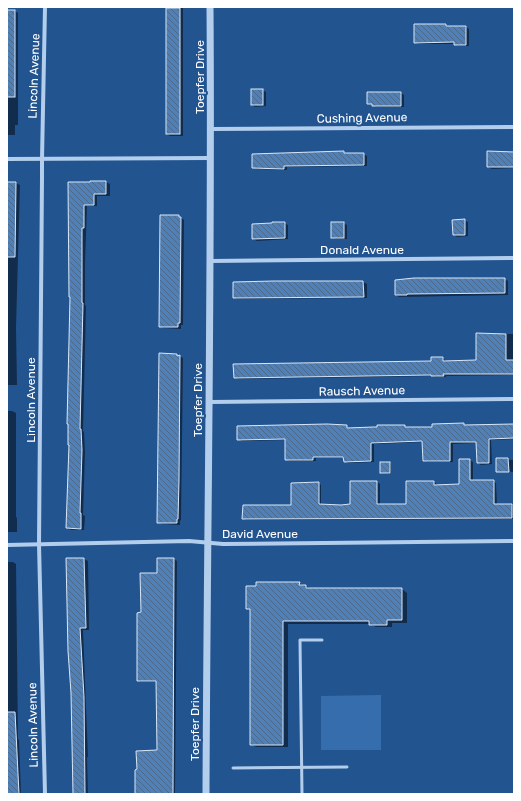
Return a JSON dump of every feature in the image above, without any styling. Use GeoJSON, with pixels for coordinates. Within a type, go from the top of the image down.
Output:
{"type":"FeatureCollection","features":[{"type":"Feature","properties":{"kind":"street","name":"Lincoln Avenue"},"geometry":{"type":"LineString","coordinates":[[45,7],[42,159],[39,544],[45,794]]}},
{"type":"Feature","properties":{"kind":"street","name":"Toepfer Drive"},"geometry":{"type":"LineString","coordinates":[[206,794],[210,402],[210,7]]}},
{"type":"Feature","properties":{"kind":"street","name":"Cushing Avenue"},"geometry":{"type":"LineString","coordinates":[[211,129],[514,127]]}},
{"type":"Feature","properties":{"kind":"street"},"geometry":{"type":"LineString","coordinates":[[7,159],[211,158]]}},
{"type":"Feature","properties":{"kind":"street","name":"Donald Avenue"},"geometry":{"type":"LineString","coordinates":[[210,261],[514,258]]}},
{"type":"Feature","properties":{"kind":"street","name":"Rausch Avenue"},"geometry":{"type":"LineString","coordinates":[[210,402],[514,399]]}},
{"type":"Feature","properties":{"kind":"street","name":"David Avenue"},"geometry":{"type":"LineString","coordinates":[[7,545],[189,541],[223,544],[514,541]]}},
{"type":"Feature","properties":{"kind":"lane"},"geometry":{"type":"LineString","coordinates":[[302,794],[300,640],[322,640]]}},
{"type":"Feature","properties":{"kind":"lane"},"geometry":{"type":"LineString","coordinates":[[233,768],[347,767]]}},
{"type":"Feature","properties":{"kind":"shaded area"},"geometry":{"type":"Polygon","coordinates":[[[381,695],[381,750],[321,750],[321,696],[381,695]]]}},
{"type":"Feature","properties":{"kind":"building"},"geometry":{"type":"Polygon","coordinates":[[[166,8],[180,8],[180,134],[166,134],[166,8]]]}},
{"type":"Feature","properties":{"kind":"building"},"geometry":{"type":"Polygon","coordinates":[[[7,10],[15,10],[15,97],[7,97],[7,10]]]}},
{"type":"Feature","properties":{"kind":"building"},"geometry":{"type":"Polygon","coordinates":[[[414,24],[446,24],[446,26],[466,26],[466,45],[454,45],[454,42],[414,43],[414,24]]]}},
{"type":"Feature","properties":{"kind":"building"},"geometry":{"type":"Polygon","coordinates":[[[251,89],[263,89],[263,105],[251,105],[251,89]]]}},
{"type":"Feature","properties":{"kind":"building"},"geometry":{"type":"Polygon","coordinates":[[[367,92],[401,92],[401,106],[372,106],[372,104],[367,104],[367,92]]]}},
{"type":"Feature","properties":{"kind":"building"},"geometry":{"type":"Polygon","coordinates":[[[344,151],[344,153],[364,153],[364,165],[284,166],[284,169],[252,168],[252,154],[344,151]]]}},
{"type":"Feature","properties":{"kind":"building"},"geometry":{"type":"Polygon","coordinates":[[[487,151],[514,152],[514,167],[487,167],[487,151]]]}},
{"type":"Feature","properties":{"kind":"building"},"geometry":{"type":"Polygon","coordinates":[[[106,181],[106,194],[94,194],[94,205],[84,205],[84,228],[82,228],[83,303],[80,429],[82,450],[80,513],[81,529],[66,528],[69,445],[67,424],[70,297],[68,182],[106,181]]]}},
{"type":"Feature","properties":{"kind":"building"},"geometry":{"type":"Polygon","coordinates":[[[7,182],[16,182],[15,257],[7,257],[7,182]]]}},
{"type":"Feature","properties":{"kind":"building"},"geometry":{"type":"Polygon","coordinates":[[[160,215],[179,215],[179,217],[181,217],[180,323],[178,323],[178,327],[159,327],[160,215]]]}},
{"type":"Feature","properties":{"kind":"building"},"geometry":{"type":"Polygon","coordinates":[[[465,219],[465,235],[453,235],[452,220],[465,219]]]}},
{"type":"Feature","properties":{"kind":"building"},"geometry":{"type":"Polygon","coordinates":[[[285,222],[285,238],[252,239],[252,224],[285,222]]]}},
{"type":"Feature","properties":{"kind":"building"},"geometry":{"type":"Polygon","coordinates":[[[331,222],[344,222],[344,238],[331,238],[331,222]]]}},
{"type":"Feature","properties":{"kind":"building"},"geometry":{"type":"Polygon","coordinates":[[[414,278],[505,278],[505,293],[395,295],[395,280],[414,278]]]}},
{"type":"Feature","properties":{"kind":"building"},"geometry":{"type":"Polygon","coordinates":[[[363,281],[364,297],[233,298],[233,282],[363,281]]]}},
{"type":"Feature","properties":{"kind":"building"},"geometry":{"type":"Polygon","coordinates":[[[476,333],[506,334],[506,360],[514,360],[514,374],[234,378],[233,364],[431,361],[431,357],[443,357],[443,361],[476,360],[476,333]]]}},
{"type":"Feature","properties":{"kind":"building"},"geometry":{"type":"Polygon","coordinates":[[[159,353],[177,354],[177,356],[180,355],[179,480],[177,523],[157,523],[159,353]]]}},
{"type":"Feature","properties":{"kind":"building"},"geometry":{"type":"Polygon","coordinates":[[[464,423],[464,425],[514,424],[514,438],[489,439],[489,463],[477,463],[476,442],[450,442],[450,461],[423,461],[422,441],[371,443],[371,461],[344,462],[343,457],[313,457],[313,460],[285,460],[285,439],[237,440],[237,426],[327,424],[347,425],[347,428],[377,427],[377,425],[432,427],[432,424],[464,423]]]}},
{"type":"Feature","properties":{"kind":"building"},"geometry":{"type":"Polygon","coordinates":[[[496,458],[508,458],[509,472],[496,472],[496,458]]]}},
{"type":"Feature","properties":{"kind":"building"},"geometry":{"type":"Polygon","coordinates":[[[459,459],[470,459],[470,480],[494,480],[494,504],[512,504],[512,518],[242,519],[243,505],[291,505],[291,483],[319,482],[319,504],[341,505],[350,504],[350,481],[377,481],[377,504],[406,504],[406,481],[434,481],[434,485],[459,484],[459,459]]]}},
{"type":"Feature","properties":{"kind":"building"},"geometry":{"type":"Polygon","coordinates":[[[380,462],[390,462],[390,473],[380,473],[380,462]]]}},
{"type":"Feature","properties":{"kind":"building"},"geometry":{"type":"Polygon","coordinates":[[[66,558],[84,558],[86,628],[80,628],[84,697],[85,794],[73,794],[66,558]]]}},
{"type":"Feature","properties":{"kind":"building"},"geometry":{"type":"Polygon","coordinates":[[[157,558],[174,558],[173,794],[135,794],[135,770],[137,769],[136,751],[157,750],[156,681],[137,681],[137,613],[141,612],[140,573],[157,573],[157,558]]]}},
{"type":"Feature","properties":{"kind":"building"},"geometry":{"type":"Polygon","coordinates":[[[256,582],[300,582],[299,585],[306,585],[306,588],[402,588],[402,620],[387,620],[387,625],[369,625],[369,621],[283,621],[283,745],[250,745],[250,609],[246,609],[246,586],[256,586],[256,582]]]}},
{"type":"Feature","properties":{"kind":"building"},"geometry":{"type":"Polygon","coordinates":[[[7,712],[15,712],[19,794],[7,794],[7,712]]]}}]}
